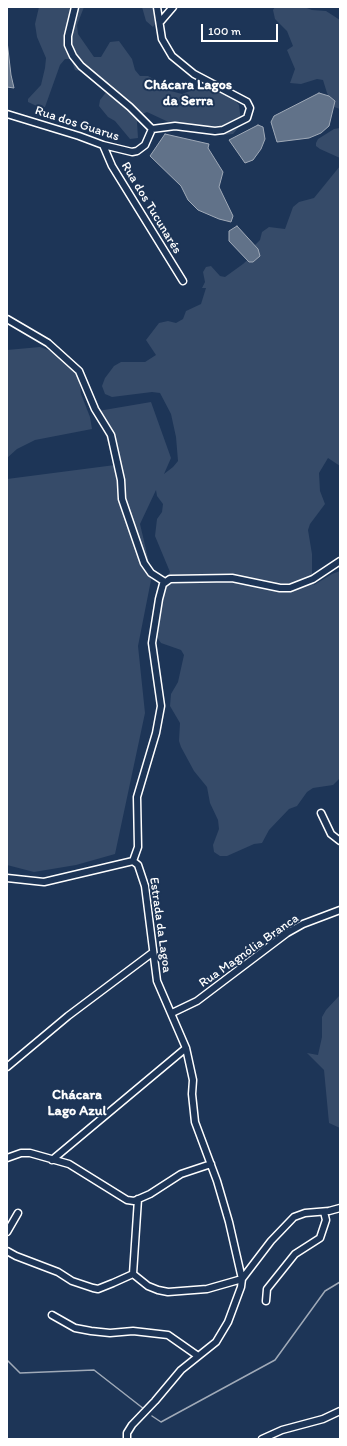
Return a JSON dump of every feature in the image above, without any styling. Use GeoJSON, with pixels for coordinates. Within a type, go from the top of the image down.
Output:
{"type":"FeatureCollection","features":[{"type":"Feature","properties":{"kind":"street"},"geometry":{"type":"LineString","coordinates":[[74,7],[68,36],[68,45],[73,56],[81,66],[130,107],[152,129],[175,126],[209,131],[223,130],[246,118],[250,108],[247,102],[194,74],[178,62],[165,47],[162,39],[161,21],[157,7]]}},
{"type":"Feature","properties":{"kind":"street"},"geometry":{"type":"LineString","coordinates":[[161,21],[173,7]]}},
{"type":"Feature","properties":{"kind":"street","name":"Rua dos Guarus"},"geometry":{"type":"LineString","coordinates":[[7,114],[79,136],[103,146],[137,151],[148,141],[152,129]]}},
{"type":"Feature","properties":{"kind":"street","name":"Rua dos Tucunarés"},"geometry":{"type":"LineString","coordinates":[[103,146],[112,166],[183,281]]}},
{"type":"Feature","properties":{"kind":"street"},"geometry":{"type":"LineString","coordinates":[[7,319],[48,343],[78,371],[95,409],[111,435],[121,480],[122,499],[144,563],[151,573],[165,582]]}},
{"type":"Feature","properties":{"kind":"street"},"geometry":{"type":"LineString","coordinates":[[7,878],[44,882],[133,861],[138,847],[137,797],[160,717],[161,706],[152,643],[159,599],[165,582],[175,578],[215,577],[232,578],[280,588],[290,588],[313,579],[340,561]]}},
{"type":"Feature","properties":{"kind":"street"},"geometry":{"type":"LineString","coordinates":[[321,813],[331,834],[340,841]]}},
{"type":"Feature","properties":{"kind":"street","name":"Estrada da Lagoa"},"geometry":{"type":"LineString","coordinates":[[127,1439],[132,1425],[143,1415],[181,1370],[216,1342],[222,1333],[241,1287],[242,1279],[227,1216],[211,1164],[195,1122],[192,1094],[193,1080],[186,1048],[172,1013],[165,1002],[158,985],[152,953],[145,886],[138,865],[133,861]]}},
{"type":"Feature","properties":{"kind":"street","name":"Rua Magnólia Branca"},"geometry":{"type":"LineString","coordinates":[[172,1013],[197,1001],[287,933],[303,924],[340,910]]}},
{"type":"Feature","properties":{"kind":"street"},"geometry":{"type":"LineString","coordinates":[[7,1067],[68,1016],[152,953]]}},
{"type":"Feature","properties":{"kind":"street"},"geometry":{"type":"LineString","coordinates":[[52,1160],[186,1048]]}},
{"type":"Feature","properties":{"kind":"street"},"geometry":{"type":"LineString","coordinates":[[7,1158],[21,1153],[69,1164],[85,1172],[127,1200],[138,1199],[181,1174],[211,1164]]}},
{"type":"Feature","properties":{"kind":"street"},"geometry":{"type":"LineString","coordinates":[[133,1274],[138,1199]]}},
{"type":"Feature","properties":{"kind":"street"},"geometry":{"type":"LineString","coordinates":[[133,1274],[148,1286],[168,1292],[206,1289],[242,1279],[276,1236],[294,1217],[304,1213],[324,1212],[340,1208]]}},
{"type":"Feature","properties":{"kind":"street"},"geometry":{"type":"LineString","coordinates":[[266,1301],[267,1288],[295,1254],[320,1238],[326,1220],[324,1212]]}},
{"type":"Feature","properties":{"kind":"street"},"geometry":{"type":"LineString","coordinates":[[7,1232],[18,1213]]}},
{"type":"Feature","properties":{"kind":"street"},"geometry":{"type":"LineString","coordinates":[[7,1251],[58,1272],[72,1281],[93,1288],[103,1287],[133,1274]]}},
{"type":"Feature","properties":{"kind":"street"},"geometry":{"type":"LineString","coordinates":[[52,1315],[75,1328],[91,1331],[110,1333],[133,1331],[168,1335],[198,1356]]}},
{"type":"Feature","properties":{"kind":"street"},"geometry":{"type":"LineString","coordinates":[[262,1439],[282,1430],[323,1419],[340,1411]]}},
{"type":"Feature","properties":{"kind":"shaded area"},"geometry":{"type":"Polygon","coordinates":[[[39,7],[84,7],[77,25],[78,34],[94,57],[101,57],[110,42],[119,41],[132,59],[135,70],[140,76],[148,76],[167,90],[182,94],[198,88],[214,87],[219,92],[234,99],[239,105],[241,121],[238,128],[233,134],[223,135],[177,126],[147,112],[140,115],[137,122],[138,138],[130,139],[115,121],[108,117],[99,106],[100,100],[107,91],[89,73],[75,70],[71,59],[65,59],[60,65],[45,107],[41,108],[28,102],[28,99],[41,85],[45,68],[46,58],[37,37],[35,24],[39,7]]]}},
{"type":"Feature","properties":{"kind":"shaded area"},"geometry":{"type":"Polygon","coordinates":[[[142,7],[157,7],[158,20],[153,27],[146,21],[142,7]]]}},
{"type":"Feature","properties":{"kind":"shaded area"},"geometry":{"type":"Polygon","coordinates":[[[275,7],[304,7],[312,10],[326,11],[340,20],[340,109],[334,107],[327,93],[323,80],[317,79],[301,84],[290,83],[295,69],[287,50],[293,46],[287,31],[275,19],[273,10],[275,7]]]}},
{"type":"Feature","properties":{"kind":"shaded area"},"geometry":{"type":"Polygon","coordinates":[[[7,41],[11,75],[14,88],[7,87],[7,41]]]}},
{"type":"Feature","properties":{"kind":"shaded area"},"geometry":{"type":"Polygon","coordinates":[[[319,93],[329,96],[335,101],[329,126],[321,133],[309,138],[277,142],[271,122],[274,116],[319,93]]]}},
{"type":"Feature","properties":{"kind":"shaded area"},"geometry":{"type":"Polygon","coordinates":[[[258,125],[263,127],[265,139],[261,149],[253,160],[245,163],[229,140],[258,125]]]}},
{"type":"Feature","properties":{"kind":"shaded area"},"geometry":{"type":"Polygon","coordinates":[[[340,128],[340,158],[316,146],[318,139],[334,129],[340,128]]]}},
{"type":"Feature","properties":{"kind":"shaded area"},"geometry":{"type":"Polygon","coordinates":[[[165,134],[209,144],[208,148],[223,172],[219,187],[233,216],[231,222],[219,219],[198,210],[188,200],[181,186],[150,156],[165,134]]]}},
{"type":"Feature","properties":{"kind":"shaded area"},"geometry":{"type":"Polygon","coordinates":[[[340,166],[340,466],[328,458],[319,473],[320,491],[325,504],[310,524],[308,530],[312,554],[312,578],[314,585],[340,571],[340,778],[333,785],[313,788],[307,792],[297,806],[289,809],[269,830],[262,843],[254,844],[227,856],[220,856],[214,852],[213,845],[219,829],[218,820],[210,803],[207,787],[194,771],[181,747],[179,741],[180,723],[170,706],[171,694],[178,682],[184,655],[181,650],[161,643],[154,633],[162,584],[170,572],[155,536],[157,519],[162,512],[163,504],[157,496],[156,490],[140,524],[152,575],[138,646],[145,713],[115,854],[76,865],[34,872],[7,865],[7,479],[115,465],[98,411],[151,402],[171,458],[164,474],[173,467],[178,461],[176,437],[171,414],[160,393],[152,392],[112,397],[105,394],[102,386],[105,378],[114,366],[121,362],[145,362],[156,355],[146,340],[159,323],[168,321],[176,323],[183,319],[186,311],[201,304],[206,288],[202,288],[205,282],[203,272],[206,267],[211,266],[220,276],[225,277],[243,264],[254,254],[254,246],[260,240],[262,232],[269,227],[285,229],[293,207],[299,202],[314,198],[340,166]]]}},
{"type":"Feature","properties":{"kind":"shaded area"},"geometry":{"type":"Polygon","coordinates":[[[237,226],[258,249],[260,256],[253,262],[249,262],[229,241],[229,231],[237,226]]]}},
{"type":"Feature","properties":{"kind":"shaded area"},"geometry":{"type":"Polygon","coordinates":[[[40,347],[72,359],[76,363],[81,394],[90,417],[92,429],[35,440],[17,449],[7,458],[7,350],[40,347]]]}},
{"type":"Feature","properties":{"kind":"shaded area"},"geometry":{"type":"Polygon","coordinates":[[[340,995],[340,1128],[329,1123],[324,1070],[307,1053],[318,1055],[322,1037],[322,1017],[326,1010],[340,995]]]}},
{"type":"Feature","properties":{"kind":"waterway"},"geometry":{"type":"LineString","coordinates":[[152,1416],[161,1422],[275,1360],[325,1291],[340,1282]]}},
{"type":"Feature","properties":{"kind":"waterway"},"geometry":{"type":"LineString","coordinates":[[7,1360],[20,1373],[94,1370],[144,1409]]}},
{"type":"Feature","properties":{"kind":"district","name":"Chácara Lagos da Serra"},"geometry":{"type":"Point","coordinates":[188,94]}},
{"type":"Feature","properties":{"kind":"district","name":"Chácara Lago Azul"},"geometry":{"type":"Point","coordinates":[77,1104]}}]}
